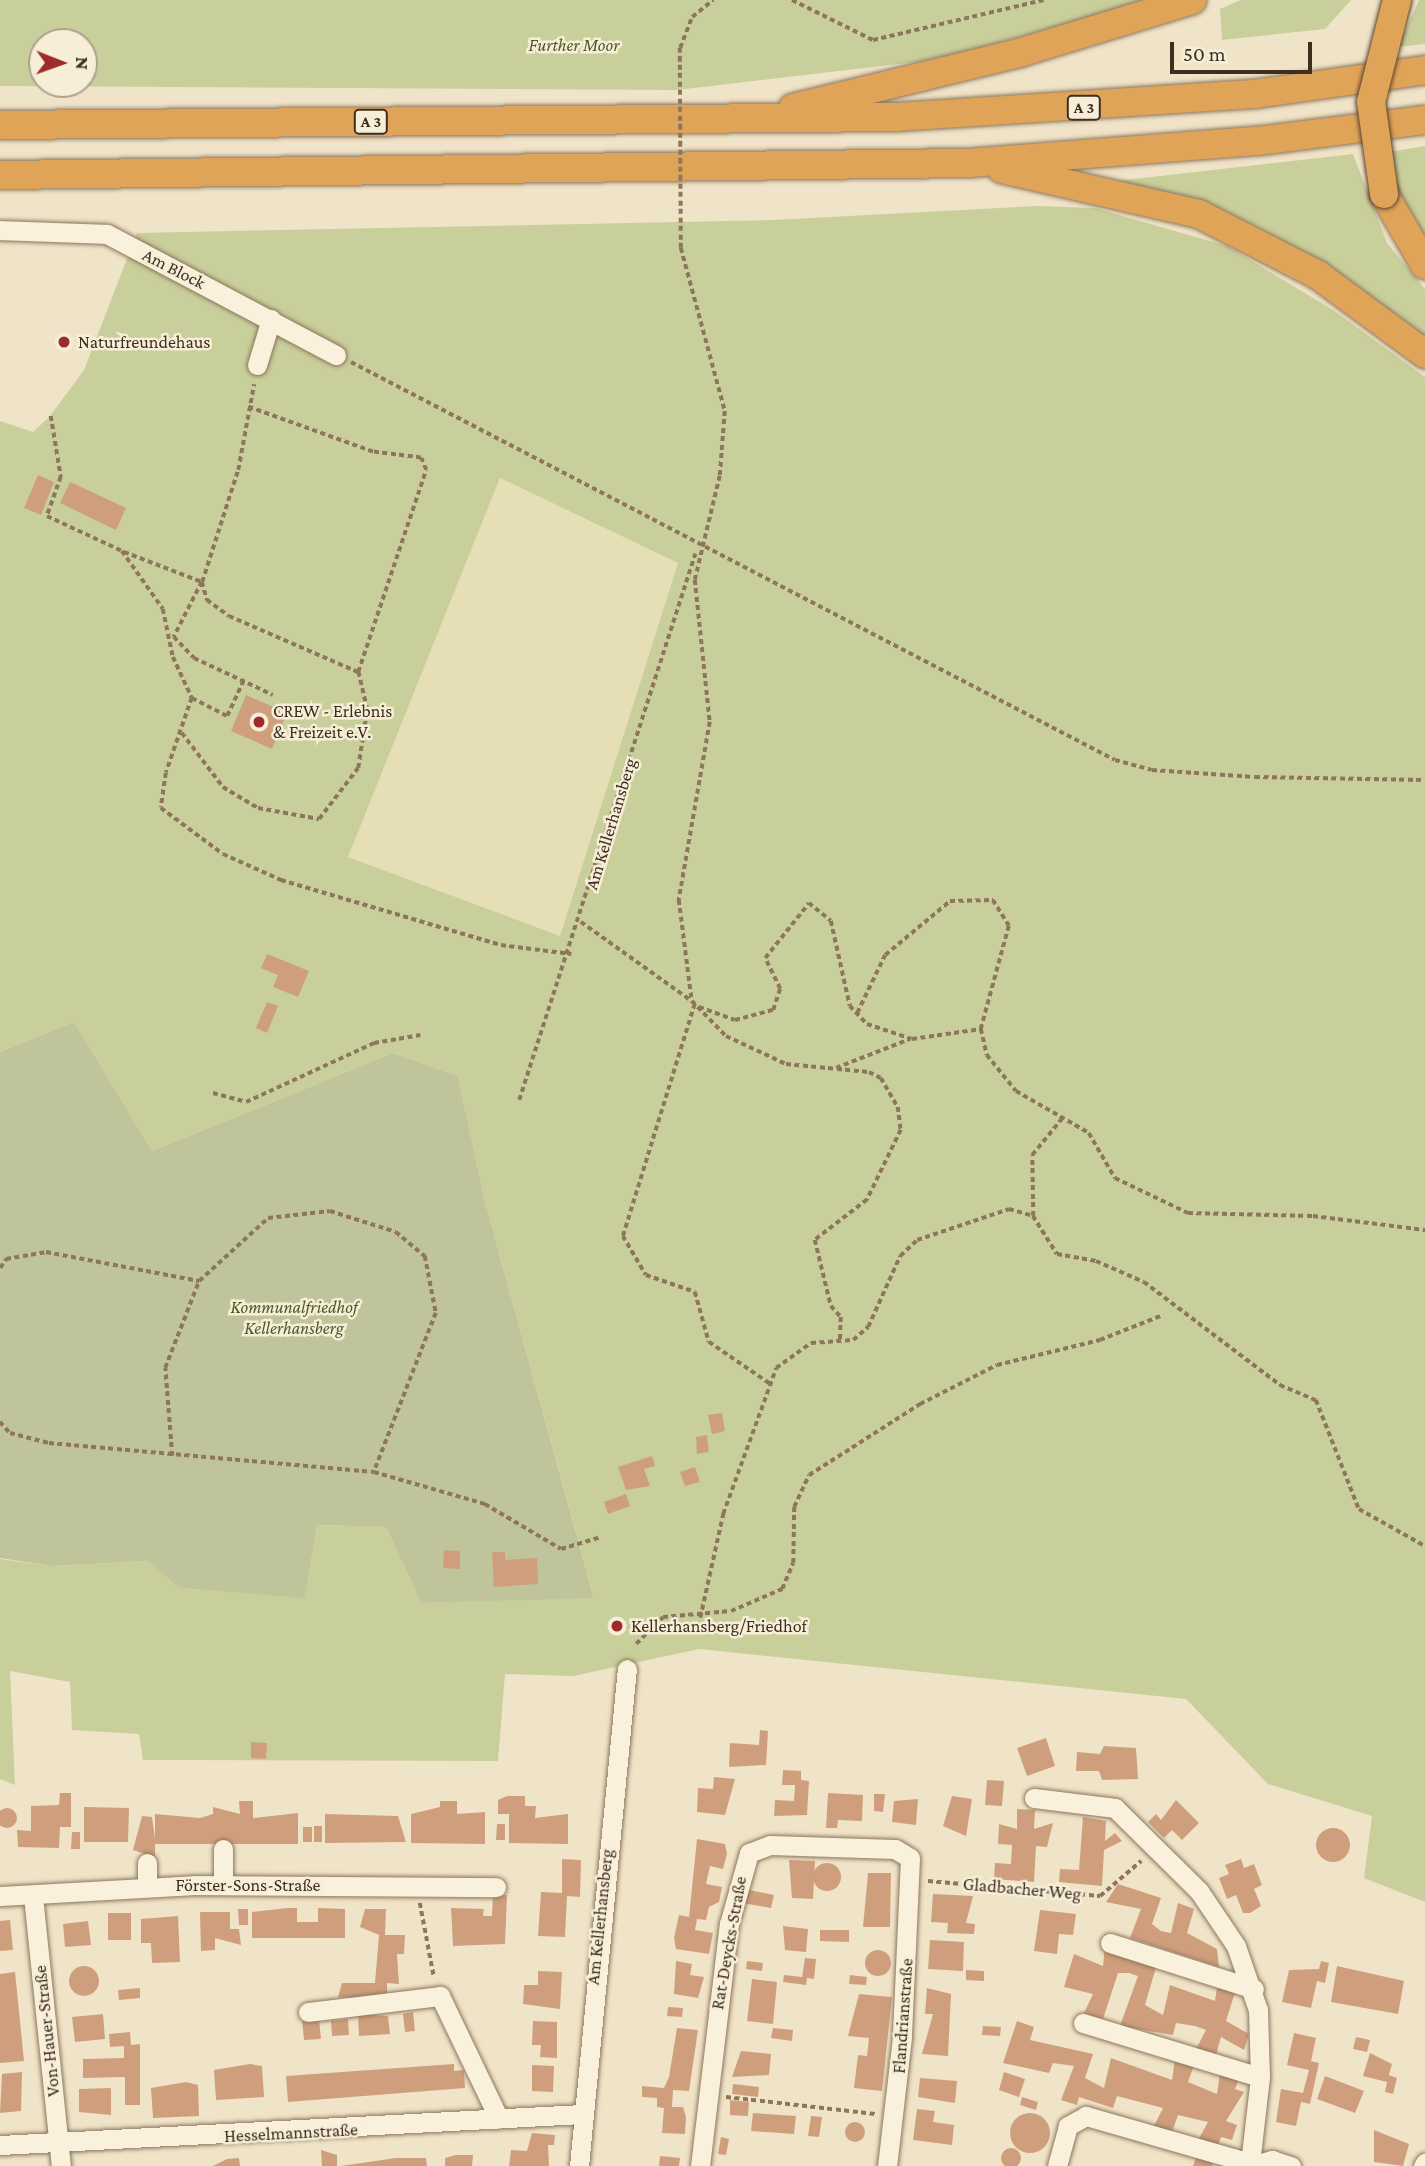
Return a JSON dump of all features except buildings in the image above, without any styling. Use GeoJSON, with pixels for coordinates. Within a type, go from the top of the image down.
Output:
{"type":"FeatureCollection","features":[{"type":"Feature","properties":{"kind":"highway"},"geometry":{"type":"LineString","coordinates":[[742,120],[1022,52],[1192,0]]}},
{"type":"Feature","properties":{"kind":"highway"},"geometry":{"type":"LineString","coordinates":[[1397,0],[1371,102],[1384,194],[1425,265]]}},
{"type":"Feature","properties":{"kind":"highway","name":"A 3"},"geometry":{"type":"LineString","coordinates":[[0,125],[742,120],[1071,109],[1425,70]]}},
{"type":"Feature","properties":{"kind":"highway"},"geometry":{"type":"LineString","coordinates":[[0,175],[969,163],[1258,141],[1425,120]]}},
{"type":"Feature","properties":{"kind":"highway"},"geometry":{"type":"LineString","coordinates":[[969,163],[1199,214],[1318,275],[1425,354]]}},
{"type":"Feature","properties":{"kind":"street","name":"Am Block"},"geometry":{"type":"LineString","coordinates":[[0,230],[107,234],[337,355]]}},
{"type":"Feature","properties":{"kind":"street"},"geometry":{"type":"LineString","coordinates":[[257,365],[271,319]]}},
{"type":"Feature","properties":{"kind":"street","name":"Am Kellerhansberg"},"geometry":{"type":"LineString","coordinates":[[579,2166],[626,1669]]}},
{"type":"Feature","properties":{"kind":"street"},"geometry":{"type":"LineString","coordinates":[[1034,1798],[1115,1808],[1199,1891],[1236,1946],[1254,1989],[1260,2077],[1250,2164]]}},
{"type":"Feature","properties":{"kind":"street","name":"Rat-Deycks-Straße"},"geometry":{"type":"LineString","coordinates":[[700,2166],[729,1924],[749,1853],[770,1845],[895,1849],[904,1851],[912,1873]]}},
{"type":"Feature","properties":{"kind":"street"},"geometry":{"type":"LineString","coordinates":[[223,1849],[223,1885]]}},
{"type":"Feature","properties":{"kind":"street"},"geometry":{"type":"LineString","coordinates":[[147,1886],[148,1863]]}},
{"type":"Feature","properties":{"kind":"street","name":"Flandrianstraße"},"geometry":{"type":"LineString","coordinates":[[887,2166],[895,2116],[912,1873]]}},
{"type":"Feature","properties":{"kind":"street","name":"Förster-Sons-Straße"},"geometry":{"type":"LineString","coordinates":[[0,1896],[33,1896],[147,1886],[496,1887]]}},
{"type":"Feature","properties":{"kind":"street","name":"Von-Hauer-Straße"},"geometry":{"type":"LineString","coordinates":[[33,1896],[61,2166]]}},
{"type":"Feature","properties":{"kind":"street"},"geometry":{"type":"LineString","coordinates":[[1110,1943],[1254,1989]]}},
{"type":"Feature","properties":{"kind":"street"},"geometry":{"type":"LineString","coordinates":[[308,2012],[440,1996],[499,2119]]}},
{"type":"Feature","properties":{"kind":"street"},"geometry":{"type":"LineString","coordinates":[[1083,2023],[1260,2077]]}},
{"type":"Feature","properties":{"kind":"street","name":"Hesselmannstraße"},"geometry":{"type":"LineString","coordinates":[[0,2145],[59,2145],[582,2114]]}},
{"type":"Feature","properties":{"kind":"street"},"geometry":{"type":"LineString","coordinates":[[1057,2166],[1068,2126],[1086,2116],[1250,2164],[1291,2166]]}},
{"type":"Feature","properties":{"kind":"path"},"geometry":{"type":"LineString","coordinates":[[713,0],[692,17],[680,48],[681,248],[724,411],[720,476],[698,546],[695,580],[710,722],[679,900],[693,1003],[689,1039],[642,1161],[623,1237],[646,1275],[695,1292],[709,1342],[769,1383]]}},
{"type":"Feature","properties":{"kind":"path"},"geometry":{"type":"LineString","coordinates":[[792,0],[873,40],[1043,0]]}},
{"type":"Feature","properties":{"kind":"path"},"geometry":{"type":"LineString","coordinates":[[337,355],[698,546],[1115,760],[1152,770],[1255,778],[1425,780]]}},
{"type":"Feature","properties":{"kind":"path"},"geometry":{"type":"LineString","coordinates":[[257,365],[238,470],[202,582],[174,637],[173,657],[191,698],[182,733],[166,773],[161,808],[223,854],[281,880],[500,945],[571,954]]}},
{"type":"Feature","properties":{"kind":"path"},"geometry":{"type":"LineString","coordinates":[[182,733],[223,787],[258,808],[318,820],[358,768],[367,710],[358,672],[426,470],[421,458],[373,452],[248,407]]}},
{"type":"Feature","properties":{"kind":"path"},"geometry":{"type":"LineString","coordinates":[[51,415],[61,477],[47,516],[122,551],[202,582]]}},
{"type":"Feature","properties":{"kind":"path","name":"Am Kellerhansberg"},"geometry":{"type":"LineString","coordinates":[[519,1100],[571,954],[698,546]]}},
{"type":"Feature","properties":{"kind":"path"},"geometry":{"type":"LineString","coordinates":[[122,551],[163,608],[174,637],[194,658],[273,695]]}},
{"type":"Feature","properties":{"kind":"path"},"geometry":{"type":"LineString","coordinates":[[202,582],[207,600],[229,617],[358,672]]}},
{"type":"Feature","properties":{"kind":"path"},"geometry":{"type":"LineString","coordinates":[[191,698],[229,717],[243,681]]}},
{"type":"Feature","properties":{"kind":"path"},"geometry":{"type":"LineString","coordinates":[[857,1013],[885,955],[950,901],[993,900],[1009,926],[981,1029],[1000,1077],[1089,1133],[1115,1178],[1169,1208],[1425,1230]]}},
{"type":"Feature","properties":{"kind":"path"},"geometry":{"type":"LineString","coordinates":[[693,1003],[735,1020],[773,1010],[780,989],[765,958],[809,903],[831,922],[846,994],[857,1013],[883,1033],[912,1039]]}},
{"type":"Feature","properties":{"kind":"path"},"geometry":{"type":"LineString","coordinates":[[581,922],[693,1003],[748,1048],[786,1064],[832,1070],[854,1069],[881,1078],[901,1119],[867,1200],[817,1232],[815,1240],[828,1298],[841,1317],[840,1340]]}},
{"type":"Feature","properties":{"kind":"path"},"geometry":{"type":"LineString","coordinates":[[832,1070],[912,1039],[981,1029]]}},
{"type":"Feature","properties":{"kind":"path"},"geometry":{"type":"LineString","coordinates":[[213,1093],[246,1102],[374,1043],[419,1035]]}},
{"type":"Feature","properties":{"kind":"path"},"geometry":{"type":"LineString","coordinates":[[1063,1116],[1032,1155],[1033,1216],[1057,1254],[1096,1261],[1144,1282],[1280,1385],[1316,1400],[1359,1508],[1425,1546]]}},
{"type":"Feature","properties":{"kind":"path"},"geometry":{"type":"LineString","coordinates":[[700,1618],[723,1514],[776,1368],[811,1343],[840,1340],[868,1327],[900,1256],[917,1240],[1009,1209],[1033,1216]]}},
{"type":"Feature","properties":{"kind":"path"},"geometry":{"type":"LineString","coordinates":[[172,1456],[165,1368],[199,1281],[268,1218],[330,1211],[396,1232],[425,1256],[436,1313],[374,1472]]}},
{"type":"Feature","properties":{"kind":"path"},"geometry":{"type":"LineString","coordinates":[[0,1268],[6,1259],[46,1252],[199,1281]]}},
{"type":"Feature","properties":{"kind":"path"},"geometry":{"type":"LineString","coordinates":[[636,1644],[663,1617],[700,1618],[782,1588],[793,1563],[799,1493],[809,1475],[835,1457],[961,1379],[1163,1315]]}},
{"type":"Feature","properties":{"kind":"path"},"geometry":{"type":"LineString","coordinates":[[0,1422],[10,1433],[49,1443],[374,1472],[485,1504],[561,1549],[601,1537]]}},
{"type":"Feature","properties":{"kind":"path","name":"Gladbacher Weg"},"geometry":{"type":"LineString","coordinates":[[912,1873],[1100,1896],[1157,1848]]}},
{"type":"Feature","properties":{"kind":"path"},"geometry":{"type":"LineString","coordinates":[[421,1887],[425,1948],[440,1996]]}},
{"type":"Feature","properties":{"kind":"path"},"geometry":{"type":"LineString","coordinates":[[708,2095],[895,2116]]}},
{"type":"Feature","properties":{"kind":"shaded area"},"geometry":{"type":"Polygon","coordinates":[[[500,478],[678,563],[560,936],[348,857],[500,478]]]}},
{"type":"Feature","properties":{"kind":"green space","name":"Further Moor"},"geometry":{"type":"Polygon","coordinates":[[[0,0],[1149,0],[942,59],[677,90],[98,87],[98,28],[28,28],[28,86],[0,86],[0,0]]]}},
{"type":"Feature","properties":{"kind":"green space"},"geometry":{"type":"Polygon","coordinates":[[[1241,0],[1351,0],[1325,29],[1222,40],[1220,9],[1241,0]]]}},
{"type":"Feature","properties":{"kind":"green space"},"geometry":{"type":"Polygon","coordinates":[[[1419,0],[1425,0],[1425,44],[1398,47],[1419,0]]]}},
{"type":"Feature","properties":{"kind":"green space"},"geometry":{"type":"Polygon","coordinates":[[[1425,146],[1425,246],[1398,192],[1389,152],[1425,146]]]}},
{"type":"Feature","properties":{"kind":"green space"},"geometry":{"type":"Polygon","coordinates":[[[1353,154],[1387,243],[1425,289],[1425,343],[1315,260],[1251,224],[1107,182],[1353,154]]]}},
{"type":"Feature","properties":{"kind":"green space"},"geometry":{"type":"Polygon","coordinates":[[[1036,206],[1095,208],[1227,246],[1333,310],[1425,377],[1425,1902],[1364,1878],[1372,1816],[1268,1784],[1186,1699],[699,1649],[573,1676],[505,1674],[498,1761],[143,1760],[139,1734],[72,1730],[70,1682],[10,1671],[15,1785],[0,1779],[0,1559],[52,1566],[148,1561],[179,1588],[305,1597],[317,1525],[386,1527],[421,1603],[594,1597],[485,1202],[458,1076],[393,1053],[152,1151],[74,1022],[0,1052],[0,421],[33,432],[50,416],[84,370],[137,233],[774,220],[1036,206]],[[500,478],[348,857],[560,936],[678,563],[500,478]]]}},
{"type":"Feature","properties":{"kind":"green space","name":"Kommunalfriedhof Kellerhansberg"},"geometry":{"type":"Polygon","coordinates":[[[74,1022],[152,1151],[393,1053],[458,1076],[485,1202],[594,1598],[421,1603],[386,1527],[317,1525],[305,1598],[179,1588],[148,1561],[52,1566],[0,1558],[0,1052],[74,1022]]]}},
{"type":"Feature","properties":{"kind":"place","name":"Naturfreundehaus"},"geometry":{"type":"Point","coordinates":[64,342]}},
{"type":"Feature","properties":{"kind":"place","name":"CREW - Erlebnis & Freizeit e.V."},"geometry":{"type":"Point","coordinates":[259,722]}},
{"type":"Feature","properties":{"kind":"place","name":"Kellerhansberg/Friedhof"},"geometry":{"type":"Point","coordinates":[617,1626]}}]}
